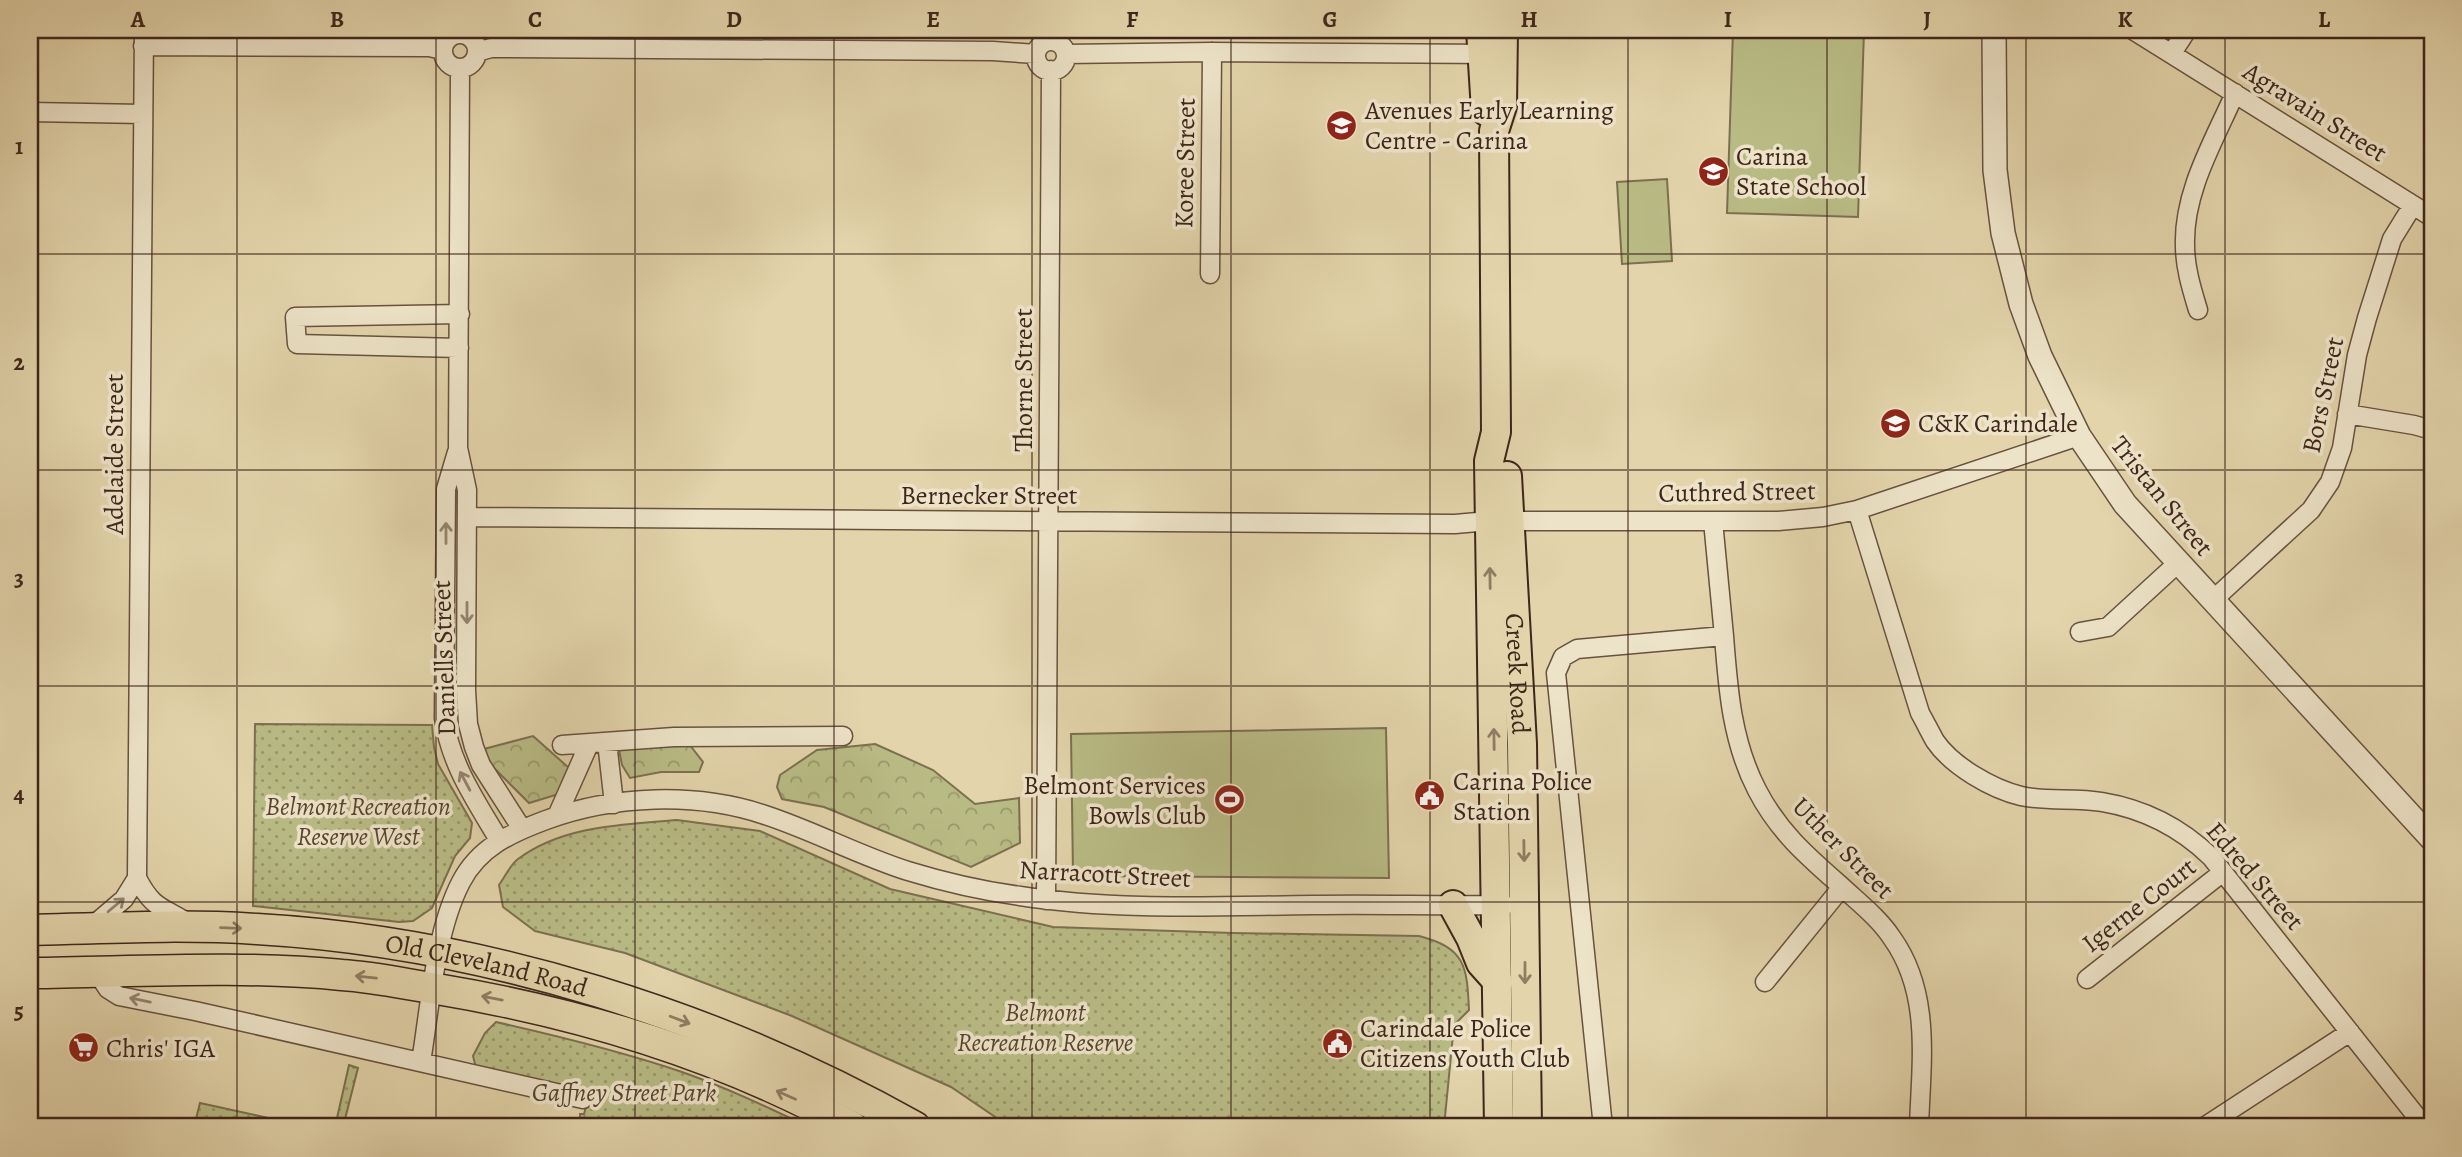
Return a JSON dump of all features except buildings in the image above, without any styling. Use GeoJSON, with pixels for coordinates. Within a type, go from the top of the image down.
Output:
{"type":"FeatureCollection","features":[{"type":"Feature","properties":{"kind":"highway","name":"Old Cleveland Road"},"geometry":{"type":"LineString","coordinates":[[30,930],[194,927],[284,931],[440,952],[546,977],[665,1014],[797,1068],[915,1127]]}},
{"type":"Feature","properties":{"kind":"highway","name":"Old Cleveland Road"},"geometry":{"type":"LineString","coordinates":[[30,973],[300,972],[388,980],[516,1003],[629,1034],[710,1062],[794,1098],[852,1127]]}},
{"type":"Feature","properties":{"kind":"main road","name":"Creek Road"},"geometry":{"type":"LineString","coordinates":[[1492,42],[1484,107],[1494,131],[1496,432],[1506,463],[1499,521],[1499,1127]]}},
{"type":"Feature","properties":{"kind":"main road","name":"Creek Road"},"geometry":{"type":"LineString","coordinates":[[1499,521],[1521,744],[1527,1127]]}},
{"type":"Feature","properties":{"kind":"main road"},"geometry":{"type":"LineString","coordinates":[[1453,905],[1481,963],[1498,982]]}},
{"type":"Feature","properties":{"kind":"street","name":"Tristan Street"},"geometry":{"type":"LineString","coordinates":[[1994,30],[1995,170],[2003,233],[2021,304],[2040,356],[2079,436],[2125,504],[2432,839]]}},
{"type":"Feature","properties":{"kind":"street","name":"Agravain Street"},"geometry":{"type":"LineString","coordinates":[[2133,30],[2432,217]]}},
{"type":"Feature","properties":{"kind":"street"},"geometry":{"type":"LineString","coordinates":[[2172,53],[2187,30]]}},
{"type":"Feature","properties":{"kind":"street"},"geometry":{"type":"LineString","coordinates":[[465,34],[472,38],[477,52],[468,66],[460,68],[445,59],[443,50],[450,37],[465,34]]}},
{"type":"Feature","properties":{"kind":"street"},"geometry":{"type":"LineString","coordinates":[[144,38],[429,47],[443,50]]}},
{"type":"Feature","properties":{"kind":"street","name":"Adelaide Street"},"geometry":{"type":"LineString","coordinates":[[137,878],[144,38]]}},
{"type":"Feature","properties":{"kind":"street"},"geometry":{"type":"LineString","coordinates":[[1049,40],[1058,43],[1066,54],[1060,67],[1051,71],[1038,64],[1036,54],[1040,45],[1049,40]]}},
{"type":"Feature","properties":{"kind":"street"},"geometry":{"type":"LineString","coordinates":[[1066,54],[1212,52],[1492,42]]}},
{"type":"Feature","properties":{"kind":"street"},"geometry":{"type":"LineString","coordinates":[[477,52],[491,48],[519,48],[993,51],[1036,54]]}},
{"type":"Feature","properties":{"kind":"street","name":"Koree Street"},"geometry":{"type":"LineString","coordinates":[[1210,274],[1212,52]]}},
{"type":"Feature","properties":{"kind":"street","name":"Daniells Street"},"geometry":{"type":"LineString","coordinates":[[460,68],[458,448],[467,490],[468,517],[468,724],[481,765],[522,829]]}},
{"type":"Feature","properties":{"kind":"street","name":"Thorne Street"},"geometry":{"type":"LineString","coordinates":[[1046,900],[1051,71]]}},
{"type":"Feature","properties":{"kind":"street"},"geometry":{"type":"LineString","coordinates":[[2198,310],[2185,247],[2187,214],[2194,186],[2235,93]]}},
{"type":"Feature","properties":{"kind":"street"},"geometry":{"type":"LineString","coordinates":[[30,112],[143,114]]}},
{"type":"Feature","properties":{"kind":"street","name":"Bors Street"},"geometry":{"type":"LineString","coordinates":[[2213,600],[2311,510],[2330,482],[2342,448],[2357,355],[2378,280],[2392,239],[2413,205]]}},
{"type":"Feature","properties":{"kind":"street"},"geometry":{"type":"LineString","coordinates":[[459,348],[297,344],[295,317],[460,314]]}},
{"type":"Feature","properties":{"kind":"street"},"geometry":{"type":"LineString","coordinates":[[2347,414],[2432,430]]}},
{"type":"Feature","properties":{"kind":"street","name":"Cuthred Street"},"geometry":{"type":"LineString","coordinates":[[1499,521],[1778,521],[1823,517],[1857,510],[2079,436]]}},
{"type":"Feature","properties":{"kind":"street","name":"Daniells Street"},"geometry":{"type":"LineString","coordinates":[[458,448],[446,489],[444,718],[451,750],[463,779],[499,840]]}},
{"type":"Feature","properties":{"kind":"street","name":"Edred Street"},"geometry":{"type":"LineString","coordinates":[[1857,510],[1920,713],[1937,744],[1959,764],[1987,783],[2021,796],[2101,802],[2133,809],[2192,839],[2223,872],[2425,1127]]}},
{"type":"Feature","properties":{"kind":"street","name":"Bernecker Street"},"geometry":{"type":"LineString","coordinates":[[468,517],[1455,524],[1499,521]]}},
{"type":"Feature","properties":{"kind":"street","name":"Uther Street"},"geometry":{"type":"LineString","coordinates":[[1713,520],[1730,707],[1742,755],[1757,790],[1778,827],[1804,854],[1871,913],[1892,937],[1906,961],[1917,995],[1923,1027],[1919,1127]]}},
{"type":"Feature","properties":{"kind":"street"},"geometry":{"type":"LineString","coordinates":[[2080,632],[2108,627],[2179,562]]}},
{"type":"Feature","properties":{"kind":"street"},"geometry":{"type":"LineString","coordinates":[[1602,1127],[1556,673],[1563,657],[1577,649],[1724,636]]}},
{"type":"Feature","properties":{"kind":"street"},"geometry":{"type":"LineString","coordinates":[[562,745],[674,737],[843,736]]}},
{"type":"Feature","properties":{"kind":"street"},"geometry":{"type":"LineString","coordinates":[[598,743],[614,804]]}},
{"type":"Feature","properties":{"kind":"street"},"geometry":{"type":"LineString","coordinates":[[557,816],[598,743]]}},
{"type":"Feature","properties":{"kind":"street","name":"Narracott Street"},"geometry":{"type":"LineString","coordinates":[[522,829],[557,816],[614,804],[660,799],[744,808],[906,871],[995,892],[1046,900],[1111,905],[1525,905]]}},
{"type":"Feature","properties":{"kind":"street"},"geometry":{"type":"LineString","coordinates":[[433,988],[451,903],[462,880],[480,855],[499,840],[522,829]]}},
{"type":"Feature","properties":{"kind":"street","name":"Igerne Court"},"geometry":{"type":"LineString","coordinates":[[2087,979],[2223,872]]}},
{"type":"Feature","properties":{"kind":"street"},"geometry":{"type":"LineString","coordinates":[[137,878],[156,906],[194,927]]}},
{"type":"Feature","properties":{"kind":"street"},"geometry":{"type":"LineString","coordinates":[[90,929],[124,899],[137,878]]}},
{"type":"Feature","properties":{"kind":"street"},"geometry":{"type":"LineString","coordinates":[[1765,982],[1842,887]]}},
{"type":"Feature","properties":{"kind":"street"},"geometry":{"type":"LineString","coordinates":[[97,972],[108,989],[116,995],[583,1099]]}},
{"type":"Feature","properties":{"kind":"street","name":"Old Cleveland Road"},"geometry":{"type":"LineString","coordinates":[[421,1062],[433,988]]}},
{"type":"Feature","properties":{"kind":"street"},"geometry":{"type":"LineString","coordinates":[[2204,1127],[2350,1032]]}},
{"type":"Feature","properties":{"kind":"green space"},"geometry":{"type":"Polygon","coordinates":[[[1733,30],[1864,30],[1858,217],[1727,213],[1733,30]]]}},
{"type":"Feature","properties":{"kind":"green space"},"geometry":{"type":"Polygon","coordinates":[[[1667,179],[1672,261],[1622,264],[1617,182],[1667,179]]]}},
{"type":"Feature","properties":{"kind":"green space","name":"Belmont Recreation Reserve West"},"geometry":{"type":"Polygon","coordinates":[[[255,724],[432,725],[438,764],[472,823],[470,838],[455,856],[432,908],[413,921],[399,922],[253,906],[255,724]]]}},
{"type":"Feature","properties":{"kind":"green space","name":"Belmont Services Bowls Club"},"geometry":{"type":"Polygon","coordinates":[[[1386,728],[1389,878],[1080,876],[1073,873],[1071,734],[1386,728]]]}},
{"type":"Feature","properties":{"kind":"green space"},"geometry":{"type":"Polygon","coordinates":[[[533,736],[569,768],[562,793],[529,803],[490,764],[484,749],[533,736]]]}},
{"type":"Feature","properties":{"kind":"green space"},"geometry":{"type":"Polygon","coordinates":[[[689,744],[703,762],[699,772],[661,772],[630,778],[622,765],[619,750],[689,744]]]}},
{"type":"Feature","properties":{"kind":"green space"},"geometry":{"type":"Polygon","coordinates":[[[875,744],[933,770],[975,804],[1019,798],[1020,843],[971,867],[824,807],[782,799],[777,787],[780,775],[817,750],[875,744]]]}},
{"type":"Feature","properties":{"kind":"green space","name":"Belmont Recreation Reserve"},"geometry":{"type":"Polygon","coordinates":[[[677,820],[760,831],[890,889],[1053,927],[1419,936],[1434,941],[1446,946],[1461,961],[1467,981],[1469,1010],[1454,1025],[1444,1127],[1010,1127],[951,1087],[792,1016],[625,953],[535,931],[503,907],[499,885],[515,862],[536,848],[555,839],[594,829],[677,820]]]}},
{"type":"Feature","properties":{"kind":"green space","name":"Gaffney Street Park"},"geometry":{"type":"Polygon","coordinates":[[[496,1022],[589,1044],[682,1072],[809,1127],[581,1127],[580,1114],[584,1114],[589,1096],[476,1068],[473,1056],[485,1033],[496,1022]]]}},
{"type":"Feature","properties":{"kind":"green space"},"geometry":{"type":"Polygon","coordinates":[[[349,1065],[358,1068],[343,1127],[335,1127],[349,1065]]]}},
{"type":"Feature","properties":{"kind":"green space"},"geometry":{"type":"Polygon","coordinates":[[[200,1103],[309,1127],[194,1127],[200,1103]]]}},
{"type":"Feature","properties":{"kind":"place","name":"Avenues Early Learning Centre - Carina"},"geometry":{"type":"Point","coordinates":[1342,125]}},
{"type":"Feature","properties":{"kind":"place","name":"Carina State School"},"geometry":{"type":"Point","coordinates":[1713,171]}},
{"type":"Feature","properties":{"kind":"place","name":"C&K Carindale"},"geometry":{"type":"Point","coordinates":[1895,423]}},
{"type":"Feature","properties":{"kind":"place","name":"Carina Police Station"},"geometry":{"type":"Point","coordinates":[1430,796]}},
{"type":"Feature","properties":{"kind":"place","name":"Belmont Services Bowls Club"},"geometry":{"type":"Point","coordinates":[1229,800]}},
{"type":"Feature","properties":{"kind":"place","name":"Carindale Police Citizens Youth Club"},"geometry":{"type":"Point","coordinates":[1337,1043]}},
{"type":"Feature","properties":{"kind":"place","name":"Chris' IGA"},"geometry":{"type":"Point","coordinates":[83,1048]}}]}
